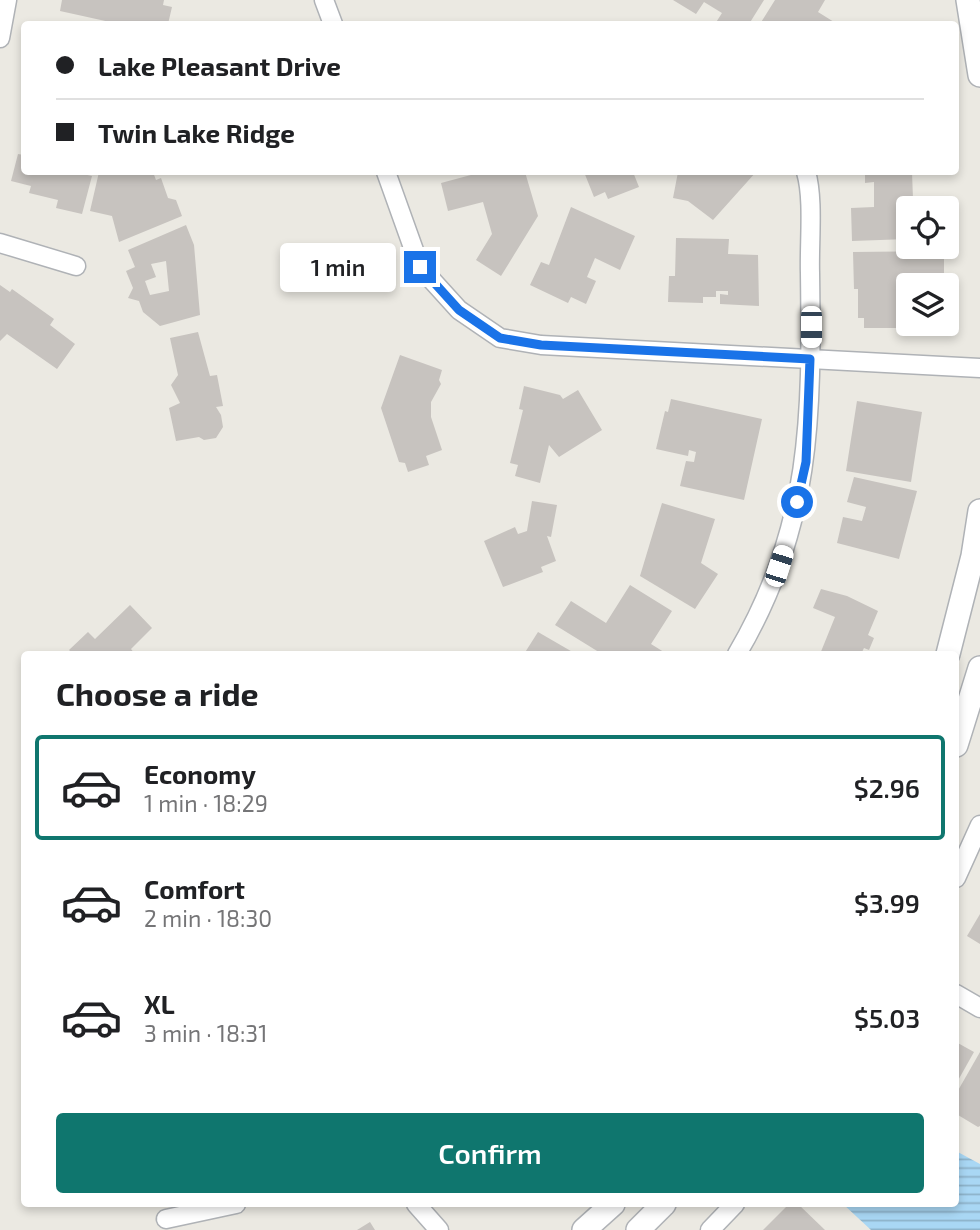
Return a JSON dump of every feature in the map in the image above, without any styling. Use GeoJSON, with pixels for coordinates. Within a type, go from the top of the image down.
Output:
{"type":"FeatureCollection","features":[{"type":"Feature","properties":{"kind":"street"},"geometry":{"type":"LineString","coordinates":[[0,38],[7,0]]}},
{"type":"Feature","properties":{"kind":"street"},"geometry":{"type":"LineString","coordinates":[[324,0],[332,21]]}},
{"type":"Feature","properties":{"kind":"street"},"geometry":{"type":"LineString","coordinates":[[968,0],[980,75]]}},
{"type":"Feature","properties":{"kind":"street"},"geometry":{"type":"LineString","coordinates":[[387,175],[420,267],[459,310],[500,338],[541,345],[980,368]]}},
{"type":"Feature","properties":{"kind":"street"},"geometry":{"type":"LineString","coordinates":[[739,651],[756,622],[793,523],[806,462],[810,359],[806,175]]}},
{"type":"Feature","properties":{"kind":"street"},"geometry":{"type":"LineString","coordinates":[[0,243],[76,266]]}},
{"type":"Feature","properties":{"kind":"street"},"geometry":{"type":"LineString","coordinates":[[949,651],[973,556],[980,510]]}},
{"type":"Feature","properties":{"kind":"street"},"geometry":{"type":"LineString","coordinates":[[959,734],[980,668]]}},
{"type":"Feature","properties":{"kind":"street"},"geometry":{"type":"LineString","coordinates":[[959,871],[980,825]]}},
{"type":"Feature","properties":{"kind":"street"},"geometry":{"type":"LineString","coordinates":[[959,996],[980,1008]]}},
{"type":"Feature","properties":{"kind":"street"},"geometry":{"type":"LineString","coordinates":[[166,1219],[222,1207]]}},
{"type":"Feature","properties":{"kind":"street"},"geometry":{"type":"LineString","coordinates":[[419,1207],[439,1230]]}},
{"type":"Feature","properties":{"kind":"street"},"geometry":{"type":"LineString","coordinates":[[584,1230],[610,1207]]}},
{"type":"Feature","properties":{"kind":"street"},"geometry":{"type":"LineString","coordinates":[[638,1230],[661,1207]]}},
{"type":"Feature","properties":{"kind":"street"},"geometry":{"type":"LineString","coordinates":[[710,1230],[732,1207]]}},
{"type":"Feature","properties":{"kind":"water"},"geometry":{"type":"Polygon","coordinates":[[[959,1153],[980,1164],[980,1230],[871,1230],[846,1207],[959,1207],[959,1153]]]}},
{"type":"Feature","properties":{"kind":"building"},"geometry":{"type":"Polygon","coordinates":[[[62,0],[164,0],[163,5],[172,7],[169,21],[105,21],[60,11],[62,0]]]}},
{"type":"Feature","properties":{"kind":"building"},"geometry":{"type":"Polygon","coordinates":[[[673,0],[764,0],[751,21],[717,21],[722,13],[704,2],[696,14],[673,0]]]}},
{"type":"Feature","properties":{"kind":"building"},"geometry":{"type":"Polygon","coordinates":[[[775,0],[825,0],[818,12],[832,21],[762,21],[775,0]]]}},
{"type":"Feature","properties":{"kind":"building"},"geometry":{"type":"Polygon","coordinates":[[[18,154],[21,154],[21,175],[92,176],[82,214],[56,208],[58,200],[29,193],[31,186],[11,181],[18,154]]]}},
{"type":"Feature","properties":{"kind":"building"},"geometry":{"type":"Polygon","coordinates":[[[98,175],[154,175],[156,180],[161,178],[168,198],[176,200],[182,216],[119,242],[112,216],[90,211],[98,175]]]}},
{"type":"Feature","properties":{"kind":"building"},"geometry":{"type":"Polygon","coordinates":[[[471,175],[526,175],[538,216],[501,276],[476,260],[492,234],[483,202],[448,211],[441,183],[471,175]]]}},
{"type":"Feature","properties":{"kind":"building"},"geometry":{"type":"Polygon","coordinates":[[[585,175],[634,175],[639,187],[608,199],[605,192],[594,197],[585,175]]]}},
{"type":"Feature","properties":{"kind":"building"},"geometry":{"type":"Polygon","coordinates":[[[677,175],[753,175],[713,220],[688,201],[673,198],[677,175]]]}},
{"type":"Feature","properties":{"kind":"building"},"geometry":{"type":"Polygon","coordinates":[[[865,175],[912,175],[913,196],[896,196],[896,239],[852,241],[851,208],[874,207],[874,182],[865,183],[865,175]]]}},
{"type":"Feature","properties":{"kind":"building"},"geometry":{"type":"Polygon","coordinates":[[[571,207],[635,236],[620,270],[595,258],[587,277],[596,281],[586,304],[571,297],[568,303],[530,285],[541,262],[549,265],[571,207]]]}},
{"type":"Feature","properties":{"kind":"building"},"geometry":{"type":"Polygon","coordinates":[[[186,225],[194,245],[200,315],[160,326],[143,312],[139,301],[128,298],[133,288],[126,271],[135,267],[128,250],[186,225]],[[166,261],[151,264],[156,277],[145,281],[150,295],[169,291],[166,261]]]}},
{"type":"Feature","properties":{"kind":"building"},"geometry":{"type":"Polygon","coordinates":[[[676,238],[729,239],[728,254],[758,255],[759,306],[720,304],[720,294],[728,295],[728,291],[716,291],[716,297],[703,297],[703,303],[668,302],[669,276],[675,276],[676,238]]]}},
{"type":"Feature","properties":{"kind":"building"},"geometry":{"type":"Polygon","coordinates":[[[853,252],[896,252],[896,259],[944,259],[944,273],[896,273],[896,328],[864,328],[864,318],[858,318],[858,289],[854,289],[853,252]]]}},
{"type":"Feature","properties":{"kind":"building"},"geometry":{"type":"Polygon","coordinates":[[[0,285],[10,292],[12,289],[54,319],[50,325],[75,344],[57,369],[7,334],[0,341],[0,285]]]}},
{"type":"Feature","properties":{"kind":"building"},"geometry":{"type":"Polygon","coordinates":[[[198,332],[210,376],[217,375],[223,406],[216,407],[223,427],[216,438],[204,440],[199,437],[176,441],[169,408],[180,403],[171,385],[178,375],[170,338],[198,332]]]}},
{"type":"Feature","properties":{"kind":"building"},"geometry":{"type":"Polygon","coordinates":[[[400,355],[442,370],[439,380],[441,384],[431,402],[431,417],[442,450],[426,456],[429,465],[408,472],[405,463],[399,462],[381,408],[400,355]]]}},
{"type":"Feature","properties":{"kind":"building"},"geometry":{"type":"Polygon","coordinates":[[[524,386],[560,395],[563,399],[578,390],[602,430],[559,457],[549,445],[540,483],[515,476],[518,465],[510,463],[523,410],[519,409],[524,386]]]}},
{"type":"Feature","properties":{"kind":"building"},"geometry":{"type":"Polygon","coordinates":[[[671,399],[762,419],[744,500],[680,486],[686,461],[694,462],[696,452],[689,450],[688,456],[656,449],[665,411],[668,412],[671,399]]]}},
{"type":"Feature","properties":{"kind":"building"},"geometry":{"type":"Polygon","coordinates":[[[857,401],[922,412],[911,482],[846,471],[857,401]]]}},
{"type":"Feature","properties":{"kind":"building"},"geometry":{"type":"Polygon","coordinates":[[[854,477],[917,491],[899,559],[837,543],[843,517],[862,521],[866,507],[847,502],[854,477]]]}},
{"type":"Feature","properties":{"kind":"building"},"geometry":{"type":"Polygon","coordinates":[[[532,501],[557,505],[551,537],[547,536],[556,561],[541,567],[543,572],[503,587],[484,541],[515,527],[518,534],[527,531],[532,501]]]}},
{"type":"Feature","properties":{"kind":"building"},"geometry":{"type":"Polygon","coordinates":[[[662,503],[715,519],[701,563],[718,574],[695,609],[640,576],[662,503]]]}},
{"type":"Feature","properties":{"kind":"building"},"geometry":{"type":"Polygon","coordinates":[[[630,585],[672,611],[651,644],[662,651],[597,651],[555,625],[571,601],[606,623],[630,585]]]}},
{"type":"Feature","properties":{"kind":"building"},"geometry":{"type":"Polygon","coordinates":[[[821,589],[847,596],[878,611],[868,635],[874,638],[869,650],[864,648],[862,651],[821,651],[835,617],[813,608],[821,589]]]}},
{"type":"Feature","properties":{"kind":"building"},"geometry":{"type":"Polygon","coordinates":[[[130,605],[152,628],[131,649],[133,651],[69,650],[88,632],[95,639],[130,605]]]}},
{"type":"Feature","properties":{"kind":"building"},"geometry":{"type":"Polygon","coordinates":[[[538,632],[571,651],[526,651],[538,632]]]}},
{"type":"Feature","properties":{"kind":"building"},"geometry":{"type":"Polygon","coordinates":[[[980,914],[980,944],[967,936],[980,914]]]}},
{"type":"Feature","properties":{"kind":"building"},"geometry":{"type":"Polygon","coordinates":[[[959,1044],[974,1052],[959,1079],[959,1044]]]}},
{"type":"Feature","properties":{"kind":"building"},"geometry":{"type":"Polygon","coordinates":[[[980,1052],[980,1126],[959,1116],[959,1089],[980,1052]]]}},
{"type":"Feature","properties":{"kind":"building"},"geometry":{"type":"Polygon","coordinates":[[[786,1207],[801,1207],[825,1230],[763,1230],[786,1207]]]}},
{"type":"Feature","properties":{"kind":"building"},"geometry":{"type":"Polygon","coordinates":[[[370,1222],[375,1230],[357,1230],[370,1222]]]}},
{"type":"Feature","properties":{"kind":"route"},"geometry":{"type":"LineString","coordinates":[[420,267],[459,310],[500,338],[541,345],[659,353],[810,359],[806,462],[797,502]]}}]}
